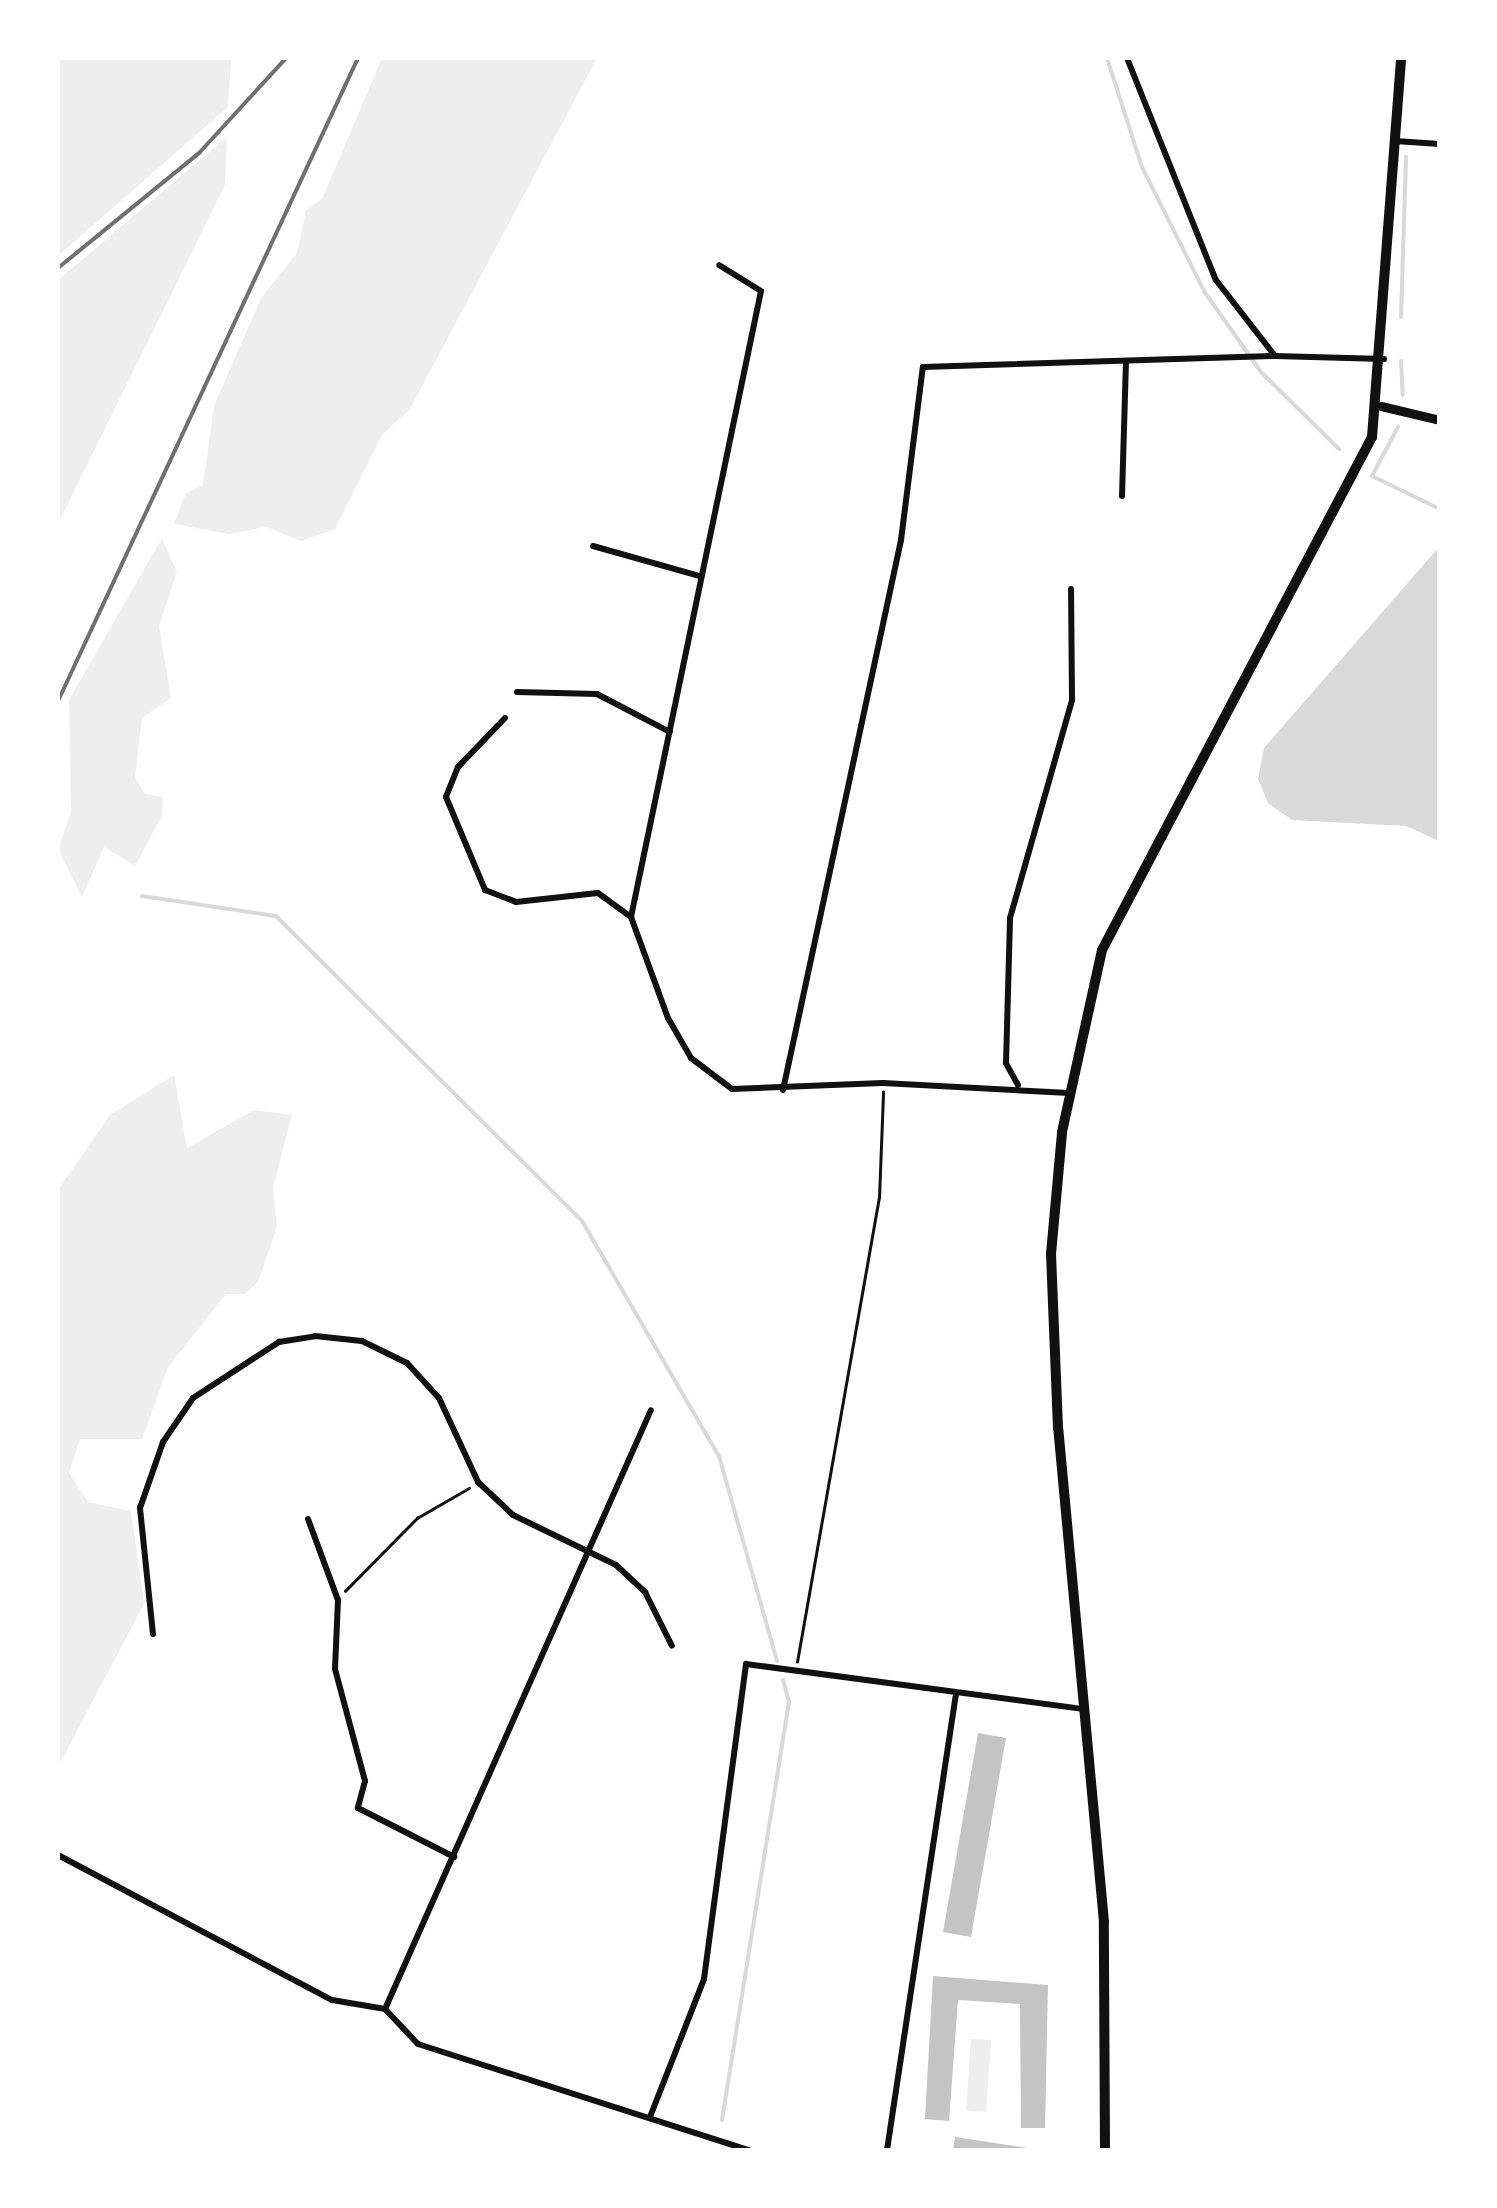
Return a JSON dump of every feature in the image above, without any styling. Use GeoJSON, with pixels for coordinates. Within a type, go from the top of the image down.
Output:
{"type":"FeatureCollection","features":[{"type":"Feature","properties":{"kind":"main road"},"geometry":{"type":"LineString","coordinates":[[1105,2150],[1104,1938],[1051,1254],[1068,1094],[1102,950],[1336,514],[1380,406],[1401,58]]}},
{"type":"Feature","properties":{"kind":"main road"},"geometry":{"type":"LineString","coordinates":[[1380,406],[1440,420]]}},
{"type":"Feature","properties":{"kind":"street"},"geometry":{"type":"LineString","coordinates":[[1128,58],[1216,280],[1275,356]]}},
{"type":"Feature","properties":{"kind":"street"},"geometry":{"type":"LineString","coordinates":[[1396,141],[1440,144]]}},
{"type":"Feature","properties":{"kind":"street"},"geometry":{"type":"LineString","coordinates":[[631,916],[761,290],[719,265]]}},
{"type":"Feature","properties":{"kind":"street"},"geometry":{"type":"LineString","coordinates":[[783,1090],[898,557],[922,367],[1126,364],[1258,356],[1384,359]]}},
{"type":"Feature","properties":{"kind":"street"},"geometry":{"type":"LineString","coordinates":[[1122,496],[1126,364]]}},
{"type":"Feature","properties":{"kind":"street"},"geometry":{"type":"LineString","coordinates":[[594,546],[700,576]]}},
{"type":"Feature","properties":{"kind":"street"},"geometry":{"type":"LineString","coordinates":[[1019,1086],[1006,1063],[1010,918],[1072,700],[1071,589]]}},
{"type":"Feature","properties":{"kind":"street"},"geometry":{"type":"LineString","coordinates":[[517,692],[597,694],[670,732]]}},
{"type":"Feature","properties":{"kind":"street"},"geometry":{"type":"LineString","coordinates":[[505,718],[458,766],[446,796],[484,890],[516,902],[598,893],[631,916],[691,1058],[732,1089],[783,1090],[883,1083],[1019,1086],[1068,1094]]}},
{"type":"Feature","properties":{"kind":"street"},"geometry":{"type":"LineString","coordinates":[[154,1634],[140,1508],[163,1442],[193,1398],[279,1342],[362,1341],[407,1362],[438,1398],[478,1482],[514,1515],[589,1550],[645,1592],[672,1646]]}},
{"type":"Feature","properties":{"kind":"street"},"geometry":{"type":"LineString","coordinates":[[385,2009],[651,1410]]}},
{"type":"Feature","properties":{"kind":"street"},"geometry":{"type":"LineString","coordinates":[[308,1519],[338,1600],[335,1669],[365,1780],[358,1808],[454,1858]]}},
{"type":"Feature","properties":{"kind":"street"},"geometry":{"type":"LineString","coordinates":[[650,2117],[704,1979],[746,1664],[796,1668],[956,1695],[1086,1709]]}},
{"type":"Feature","properties":{"kind":"street"},"geometry":{"type":"LineString","coordinates":[[887,2150],[956,1695]]}},
{"type":"Feature","properties":{"kind":"street"},"geometry":{"type":"LineString","coordinates":[[58,1855],[232,1953],[332,2000],[385,2009],[418,2044],[749,2150]]}},
{"type":"Feature","properties":{"kind":"path"},"geometry":{"type":"LineString","coordinates":[[796,1668],[880,1198],[883,1083]]}},
{"type":"Feature","properties":{"kind":"path"},"geometry":{"type":"LineString","coordinates":[[338,1600],[417,1518],[478,1482]]}},
{"type":"Feature","properties":{"kind":"shaded area"},"geometry":{"type":"Polygon","coordinates":[[[58,58],[231,58],[228,107],[58,256],[58,58]]]}},
{"type":"Feature","properties":{"kind":"shaded area"},"geometry":{"type":"Polygon","coordinates":[[[382,58],[597,58],[410,409],[382,435],[335,529],[301,541],[266,527],[229,534],[174,524],[186,493],[203,485],[214,406],[261,298],[297,253],[306,210],[322,199],[382,58]]]}},
{"type":"Feature","properties":{"kind":"shaded area"},"geometry":{"type":"Polygon","coordinates":[[[227,137],[225,185],[58,524],[58,280],[227,137]]]}},
{"type":"Feature","properties":{"kind":"shaded area"},"geometry":{"type":"Polygon","coordinates":[[[162,538],[177,572],[159,626],[171,698],[142,718],[135,777],[145,794],[163,797],[162,816],[135,866],[104,847],[82,897],[58,849],[71,812],[69,700],[162,538]]]}},
{"type":"Feature","properties":{"kind":"shaded area"},"geometry":{"type":"Polygon","coordinates":[[[1439,547],[1439,841],[1406,826],[1292,820],[1268,803],[1258,779],[1264,748],[1439,547]]]}},
{"type":"Feature","properties":{"kind":"shaded area"},"geometry":{"type":"Polygon","coordinates":[[[174,1075],[187,1148],[254,1110],[292,1115],[273,1188],[277,1227],[258,1282],[245,1294],[226,1294],[168,1367],[142,1439],[80,1439],[69,1473],[88,1502],[131,1511],[144,1604],[58,1767],[58,1190],[110,1115],[174,1075]]]}},
{"type":"Feature","properties":{"kind":"shaded area"},"geometry":{"type":"Polygon","coordinates":[[[971,2039],[991,2040],[986,2112],[966,2111],[971,2039]]]}},
{"type":"Feature","properties":{"kind":"building"},"geometry":{"type":"Polygon","coordinates":[[[978,1733],[1006,1738],[971,1937],[943,1932],[978,1733]]]}},
{"type":"Feature","properties":{"kind":"building"},"geometry":{"type":"Polygon","coordinates":[[[933,1976],[1048,1985],[1045,2128],[1021,2128],[1020,2004],[958,2000],[949,2121],[925,2119],[933,1976]]]}},
{"type":"Feature","properties":{"kind":"building"},"geometry":{"type":"Polygon","coordinates":[[[955,2137],[1028,2148],[953,2150],[955,2137]]]}},
{"type":"Feature","properties":{"kind":"waterway"},"geometry":{"type":"LineString","coordinates":[[1107,58],[1142,167],[1204,291],[1261,372],[1339,449]]}},
{"type":"Feature","properties":{"kind":"waterway"},"geometry":{"type":"LineString","coordinates":[[1401,317],[1406,157]]}},
{"type":"Feature","properties":{"kind":"waterway"},"geometry":{"type":"LineString","coordinates":[[1401,361],[1403,395]]}},
{"type":"Feature","properties":{"kind":"waterway"},"geometry":{"type":"LineString","coordinates":[[1398,427],[1372,476],[1440,509]]}},
{"type":"Feature","properties":{"kind":"waterway"},"geometry":{"type":"LineString","coordinates":[[142,896],[276,916],[582,1221],[719,1456],[777,1661]]}},
{"type":"Feature","properties":{"kind":"waterway"},"geometry":{"type":"LineString","coordinates":[[722,2120],[789,1702],[783,1680]]}},
{"type":"Feature","properties":{"kind":"railway"},"geometry":{"type":"LineString","coordinates":[[58,268],[200,152],[286,58]]}},
{"type":"Feature","properties":{"kind":"railway"},"geometry":{"type":"LineString","coordinates":[[58,701],[358,58]]}}]}
